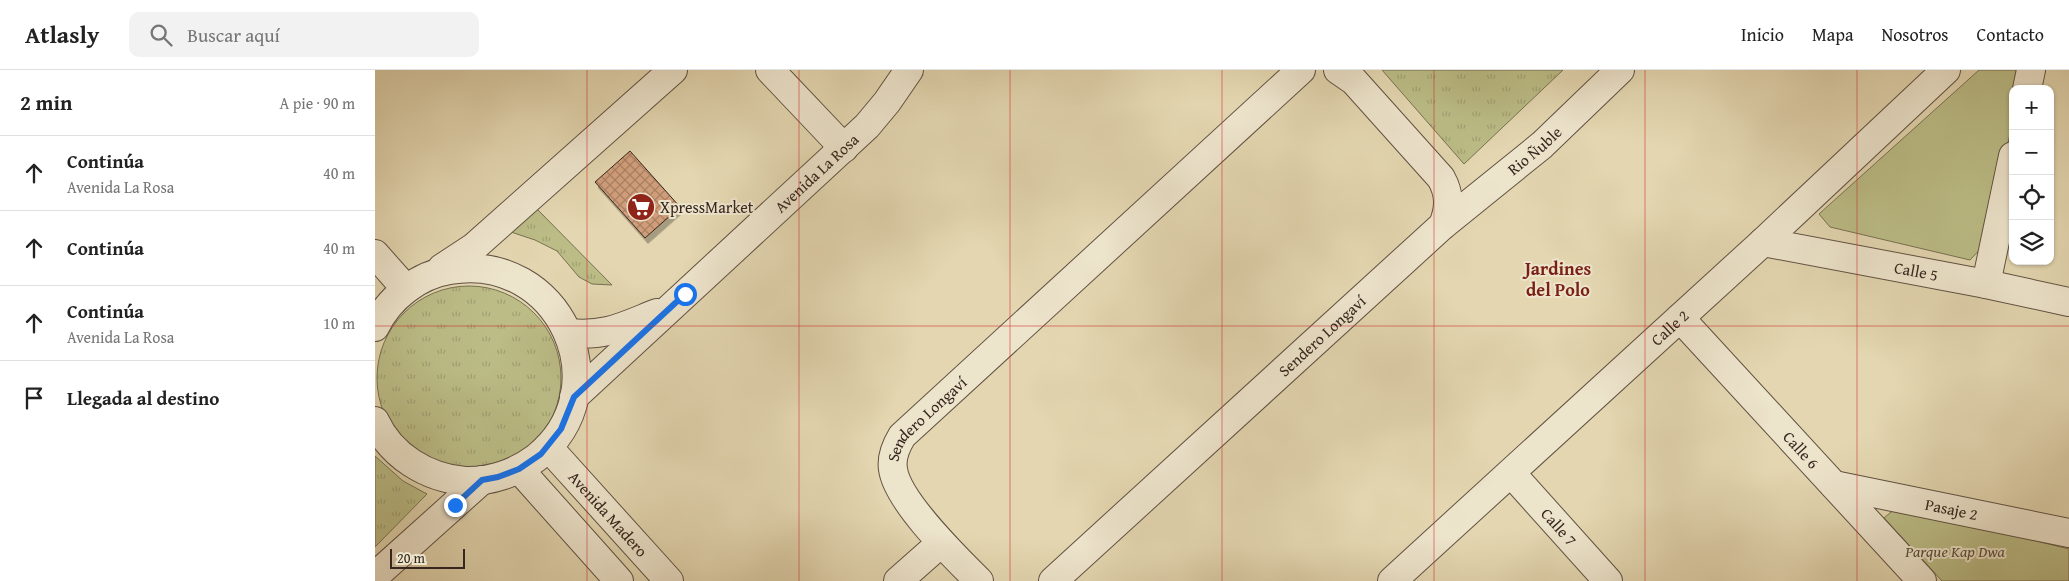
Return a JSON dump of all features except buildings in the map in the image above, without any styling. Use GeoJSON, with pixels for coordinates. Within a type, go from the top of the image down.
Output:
{"type":"FeatureCollection","features":[{"type":"Feature","properties":{"kind":"street"},"geometry":{"type":"LineString","coordinates":[[376,322],[392,301],[406,289],[474,247],[673,70]]}},
{"type":"Feature","properties":{"kind":"street"},"geometry":{"type":"LineString","coordinates":[[770,70],[844,148]]}},
{"type":"Feature","properties":{"kind":"street","name":"Avenida La Rosa"},"geometry":{"type":"LineString","coordinates":[[574,397],[844,148],[882,108],[909,70]]}},
{"type":"Feature","properties":{"kind":"street","name":"Sendero Longaví"},"geometry":{"type":"LineString","coordinates":[[979,581],[941,543],[901,490],[895,479],[892,466],[893,456],[902,436],[1301,70]]}},
{"type":"Feature","properties":{"kind":"street"},"geometry":{"type":"LineString","coordinates":[[1338,70],[1354,81],[1441,178],[1445,185],[1449,203],[1443,224]]}},
{"type":"Feature","properties":{"kind":"street","name":"Rio Ñuble"},"geometry":{"type":"LineString","coordinates":[[1443,224],[1542,145],[1620,70]]}},
{"type":"Feature","properties":{"kind":"street","name":"Calle 2"},"geometry":{"type":"LineString","coordinates":[[1392,581],[1763,242],[1946,70]]}},
{"type":"Feature","properties":{"kind":"street"},"geometry":{"type":"LineString","coordinates":[[2028,85],[2031,70]]}},
{"type":"Feature","properties":{"kind":"street"},"geometry":{"type":"LineString","coordinates":[[1986,284],[2009,175]]}},
{"type":"Feature","properties":{"kind":"street","name":"Sendero Longaví"},"geometry":{"type":"LineString","coordinates":[[1053,581],[1443,224]]}},
{"type":"Feature","properties":{"kind":"street","name":"Calle 5"},"geometry":{"type":"LineString","coordinates":[[1763,242],[1986,284],[2069,302]]}},
{"type":"Feature","properties":{"kind":"street"},"geometry":{"type":"LineString","coordinates":[[375,254],[406,289]]}},
{"type":"Feature","properties":{"kind":"street"},"geometry":{"type":"LineString","coordinates":[[375,421],[395,449],[420,468],[450,479],[482,480],[498,477],[519,469],[548,447],[561,429],[574,397],[577,375],[576,361],[569,333],[558,314],[544,297],[519,279],[505,273],[475,267],[452,269],[430,275]]}},
{"type":"Feature","properties":{"kind":"street","name":"Avenida La Rosa"},"geometry":{"type":"LineString","coordinates":[[569,333],[586,335],[607,332],[670,308]]}},
{"type":"Feature","properties":{"kind":"street","name":"Calle 6"},"geometry":{"type":"LineString","coordinates":[[1680,318],[1922,581]]}},
{"type":"Feature","properties":{"kind":"street","name":"Avenida Madero"},"geometry":{"type":"LineString","coordinates":[[548,447],[669,581]]}},
{"type":"Feature","properties":{"kind":"street"},"geometry":{"type":"LineString","coordinates":[[519,469],[619,581]]}},
{"type":"Feature","properties":{"kind":"street","name":"Calle 7"},"geometry":{"type":"LineString","coordinates":[[1511,473],[1608,581]]}},
{"type":"Feature","properties":{"kind":"street"},"geometry":{"type":"LineString","coordinates":[[375,576],[482,480]]}},
{"type":"Feature","properties":{"kind":"street","name":"Pasaje 2"},"geometry":{"type":"LineString","coordinates":[[1835,485],[2069,533]]}},
{"type":"Feature","properties":{"kind":"street"},"geometry":{"type":"LineString","coordinates":[[899,581],[941,543]]}},
{"type":"Feature","properties":{"kind":"green space"},"geometry":{"type":"Polygon","coordinates":[[[1382,70],[1563,70],[1464,164],[1382,70]]]}},
{"type":"Feature","properties":{"kind":"green space"},"geometry":{"type":"Polygon","coordinates":[[[1979,70],[2024,70],[2021,85],[2009,85],[2009,139],[1985,244],[1970,260],[1830,227],[1819,214],[1979,70]]]}},
{"type":"Feature","properties":{"kind":"green space"},"geometry":{"type":"Polygon","coordinates":[[[537,209],[612,285],[592,284],[579,277],[557,251],[535,240],[511,232],[537,209]]]}},
{"type":"Feature","properties":{"kind":"green space"},"geometry":{"type":"Polygon","coordinates":[[[478,286],[487,287],[513,297],[528,307],[540,319],[550,334],[557,351],[560,360],[560,396],[550,422],[540,437],[528,449],[513,459],[487,469],[460,470],[451,469],[425,459],[410,449],[398,437],[388,422],[378,396],[377,369],[378,360],[388,334],[398,319],[410,307],[425,297],[451,287],[478,286]]]}},
{"type":"Feature","properties":{"kind":"green space"},"geometry":{"type":"Polygon","coordinates":[[[375,456],[403,481],[427,494],[375,547],[375,456]]]}},
{"type":"Feature","properties":{"kind":"green space","name":"Parque Kap Dwa"},"geometry":{"type":"Polygon","coordinates":[[[1897,507],[2069,549],[2069,581],[1942,581],[1884,518],[1897,507]]]}},
{"type":"Feature","properties":{"kind":"place","name":"XpressMarket"},"geometry":{"type":"Point","coordinates":[641,207]}},
{"type":"Feature","properties":{"kind":"district","name":"Jardines del Polo"},"geometry":{"type":"Point","coordinates":[1558,279]}},
{"type":"Feature","properties":{"kind":"route"},"geometry":{"type":"LineString","coordinates":[[455,505],[482,480],[498,477],[519,469],[541,454],[561,429],[574,397],[685,294]]}}]}
